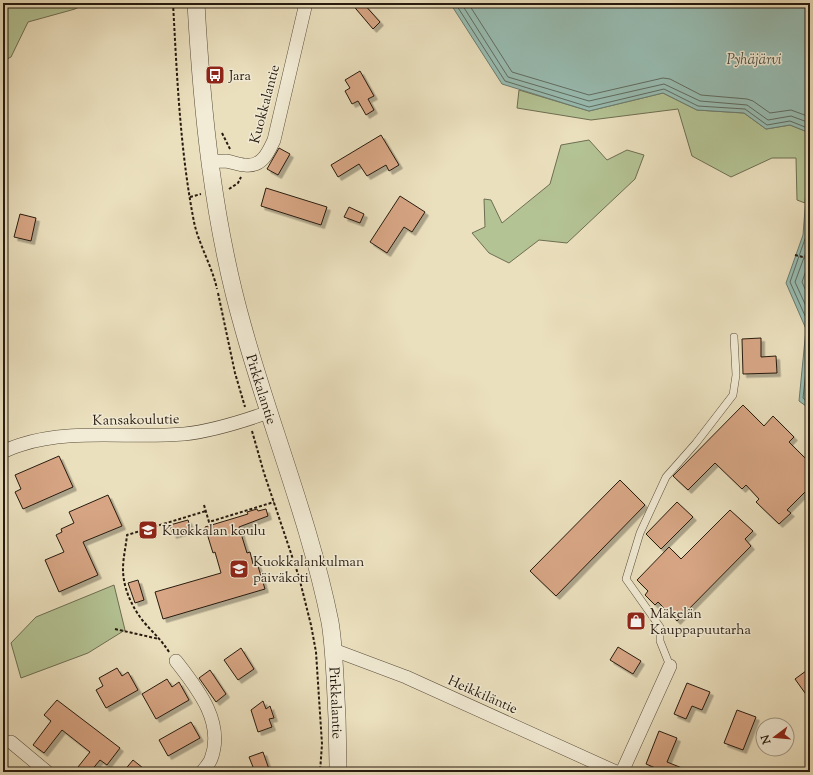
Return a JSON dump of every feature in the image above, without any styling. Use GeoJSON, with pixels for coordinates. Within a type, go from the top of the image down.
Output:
{"type":"FeatureCollection","features":[{"type":"Feature","properties":{"kind":"street","name":"Pirkkalantie"},"geometry":{"type":"LineString","coordinates":[[196,3],[199,53],[210,162],[226,256],[242,326],[294,487],[330,623],[334,650],[338,723],[338,772]]}},
{"type":"Feature","properties":{"kind":"street","name":"Kuokkalantie"},"geometry":{"type":"LineString","coordinates":[[210,162],[225,161],[245,166],[254,165],[261,162],[267,156],[274,140],[306,3]]}},
{"type":"Feature","properties":{"kind":"street","name":"Kansakoulutie"},"geometry":{"type":"LineString","coordinates":[[3,452],[28,443],[59,437],[183,434],[210,431],[269,412]]}},
{"type":"Feature","properties":{"kind":"street","name":"Heikkiläntie"},"geometry":{"type":"LineString","coordinates":[[334,650],[406,677],[616,772]]}},
{"type":"Feature","properties":{"kind":"street"},"geometry":{"type":"LineString","coordinates":[[176,662],[194,684],[207,705],[213,724],[214,743],[211,760],[202,772]]}},
{"type":"Feature","properties":{"kind":"street"},"geometry":{"type":"LineString","coordinates":[[622,772],[670,666]]}},
{"type":"Feature","properties":{"kind":"street"},"geometry":{"type":"LineString","coordinates":[[10,742],[47,772]]}},
{"type":"Feature","properties":{"kind":"lane"},"geometry":{"type":"LineString","coordinates":[[670,666],[660,641],[660,626],[626,579],[640,533],[666,477],[696,443],[733,395],[736,375],[734,337]]}},
{"type":"Feature","properties":{"kind":"path"},"geometry":{"type":"LineString","coordinates":[[173,3],[181,124],[195,224],[216,286],[235,373],[264,473],[299,577],[311,625],[316,652],[322,744],[320,772]]}},
{"type":"Feature","properties":{"kind":"path"},"geometry":{"type":"LineString","coordinates":[[220,131],[237,163]]}},
{"type":"Feature","properties":{"kind":"path"},"geometry":{"type":"LineString","coordinates":[[795,255],[810,258]]}},
{"type":"Feature","properties":{"kind":"path"},"geometry":{"type":"LineString","coordinates":[[204,505],[209,522],[274,502]]}},
{"type":"Feature","properties":{"kind":"path"},"geometry":{"type":"LineString","coordinates":[[176,662],[161,639],[144,622],[132,605],[124,582],[123,569],[127,535],[206,511]]}},
{"type":"Feature","properties":{"kind":"path"},"geometry":{"type":"LineString","coordinates":[[115,629],[161,639]]}},
{"type":"Feature","properties":{"kind":"green space"},"geometry":{"type":"Polygon","coordinates":[[[3,3],[86,3],[75,9],[28,22],[11,57],[3,61],[3,3]]]}},
{"type":"Feature","properties":{"kind":"green space"},"geometry":{"type":"Polygon","coordinates":[[[519,90],[589,111],[663,93],[697,110],[744,113],[766,129],[790,125],[810,133],[805,203],[797,200],[796,158],[772,158],[731,177],[692,156],[678,109],[591,120],[517,108],[519,90]]]}},
{"type":"Feature","properties":{"kind":"green space"},"geometry":{"type":"Polygon","coordinates":[[[589,140],[607,160],[627,150],[644,155],[635,179],[567,243],[539,240],[509,263],[489,253],[472,233],[485,227],[484,199],[491,200],[502,223],[550,184],[561,145],[589,140]]]}},
{"type":"Feature","properties":{"kind":"green space"},"geometry":{"type":"Polygon","coordinates":[[[114,585],[125,630],[88,653],[21,678],[11,643],[36,617],[114,585]]]}},
{"type":"Feature","properties":{"kind":"water","name":"Pyhäjärvi"},"geometry":{"type":"Polygon","coordinates":[[[450,3],[810,3],[810,133],[790,125],[766,129],[744,113],[697,110],[663,93],[589,111],[502,84],[450,3]]]}},
{"type":"Feature","properties":{"kind":"water"},"geometry":{"type":"Polygon","coordinates":[[[810,145],[810,409],[799,401],[806,329],[786,283],[803,235],[810,145]]]}},
{"type":"Feature","properties":{"kind":"building"},"geometry":{"type":"Polygon","coordinates":[[[351,3],[363,3],[380,22],[373,29],[351,3]]]}},
{"type":"Feature","properties":{"kind":"building"},"geometry":{"type":"Polygon","coordinates":[[[360,71],[374,96],[368,99],[374,110],[366,115],[358,101],[352,104],[345,91],[350,88],[345,80],[360,71]]]}},
{"type":"Feature","properties":{"kind":"building"},"geometry":{"type":"Polygon","coordinates":[[[381,135],[399,165],[389,171],[386,165],[367,176],[359,164],[338,177],[331,165],[381,135]]]}},
{"type":"Feature","properties":{"kind":"building"},"geometry":{"type":"Polygon","coordinates":[[[279,148],[290,154],[278,175],[267,169],[279,148]]]}},
{"type":"Feature","properties":{"kind":"building"},"geometry":{"type":"Polygon","coordinates":[[[266,188],[327,207],[321,225],[261,206],[266,188]]]}},
{"type":"Feature","properties":{"kind":"building"},"geometry":{"type":"Polygon","coordinates":[[[400,196],[425,212],[412,232],[404,227],[387,253],[370,242],[400,196]]]}},
{"type":"Feature","properties":{"kind":"building"},"geometry":{"type":"Polygon","coordinates":[[[349,207],[364,214],[360,223],[344,217],[349,207]]]}},
{"type":"Feature","properties":{"kind":"building"},"geometry":{"type":"Polygon","coordinates":[[[20,214],[36,218],[31,241],[14,237],[20,214]]]}},
{"type":"Feature","properties":{"kind":"building"},"geometry":{"type":"Polygon","coordinates":[[[761,338],[761,357],[776,356],[777,373],[743,374],[742,339],[761,338]]]}},
{"type":"Feature","properties":{"kind":"building"},"geometry":{"type":"Polygon","coordinates":[[[743,405],[764,426],[773,416],[794,437],[789,442],[810,463],[810,487],[787,510],[791,513],[779,524],[756,502],[759,499],[746,485],[742,489],[715,463],[688,490],[673,476],[743,405]]]}},
{"type":"Feature","properties":{"kind":"building"},"geometry":{"type":"Polygon","coordinates":[[[59,456],[73,487],[23,509],[15,492],[21,489],[15,475],[59,456]]]}},
{"type":"Feature","properties":{"kind":"building"},"geometry":{"type":"Polygon","coordinates":[[[620,480],[645,505],[556,596],[530,571],[620,480]]]}},
{"type":"Feature","properties":{"kind":"building"},"geometry":{"type":"Polygon","coordinates":[[[108,495],[122,526],[83,542],[98,575],[59,592],[45,560],[64,552],[56,535],[62,532],[61,529],[74,523],[69,512],[108,495]]]}},
{"type":"Feature","properties":{"kind":"building"},"geometry":{"type":"Polygon","coordinates":[[[677,502],[693,517],[661,549],[646,534],[677,502]]]}},
{"type":"Feature","properties":{"kind":"building","name":"Kuokkalankulman päiväkoti"},"geometry":{"type":"Polygon","coordinates":[[[257,509],[258,511],[266,509],[268,516],[239,527],[247,553],[250,552],[253,564],[257,563],[265,589],[163,619],[155,592],[221,573],[215,552],[213,553],[205,527],[248,514],[247,512],[257,509]]]}},
{"type":"Feature","properties":{"kind":"building"},"geometry":{"type":"Polygon","coordinates":[[[730,510],[753,531],[745,539],[751,546],[677,621],[658,602],[655,605],[645,595],[648,591],[637,580],[669,547],[681,559],[730,510]]]}},
{"type":"Feature","properties":{"kind":"building"},"geometry":{"type":"Polygon","coordinates":[[[188,520],[191,529],[173,535],[170,525],[188,520]]]}},
{"type":"Feature","properties":{"kind":"building"},"geometry":{"type":"Polygon","coordinates":[[[138,580],[144,600],[135,603],[128,583],[138,580]]]}},
{"type":"Feature","properties":{"kind":"building"},"geometry":{"type":"Polygon","coordinates":[[[618,647],[641,661],[633,674],[610,660],[618,647]]]}},
{"type":"Feature","properties":{"kind":"building"},"geometry":{"type":"Polygon","coordinates":[[[241,648],[254,669],[238,680],[224,660],[241,648]]]}},
{"type":"Feature","properties":{"kind":"building"},"geometry":{"type":"Polygon","coordinates":[[[117,668],[122,676],[128,672],[138,690],[106,708],[96,690],[103,686],[99,678],[117,668]]]}},
{"type":"Feature","properties":{"kind":"building"},"geometry":{"type":"Polygon","coordinates":[[[810,668],[810,700],[795,679],[810,668]]]}},
{"type":"Feature","properties":{"kind":"building"},"geometry":{"type":"Polygon","coordinates":[[[210,670],[226,694],[216,702],[199,678],[210,670]]]}},
{"type":"Feature","properties":{"kind":"building"},"geometry":{"type":"Polygon","coordinates":[[[167,679],[172,687],[179,682],[189,700],[156,719],[142,694],[167,679]]]}},
{"type":"Feature","properties":{"kind":"building"},"geometry":{"type":"Polygon","coordinates":[[[687,683],[710,692],[702,710],[692,706],[686,719],[674,714],[687,683]]]}},
{"type":"Feature","properties":{"kind":"building"},"geometry":{"type":"Polygon","coordinates":[[[57,700],[120,748],[107,765],[100,760],[90,772],[74,772],[90,752],[62,730],[44,753],[33,745],[51,721],[44,715],[57,700]]]}},
{"type":"Feature","properties":{"kind":"building"},"geometry":{"type":"Polygon","coordinates":[[[263,701],[266,709],[270,706],[274,718],[269,719],[272,727],[258,732],[251,710],[263,701]]]}},
{"type":"Feature","properties":{"kind":"building"},"geometry":{"type":"Polygon","coordinates":[[[737,710],[756,717],[743,750],[724,743],[737,710]]]}},
{"type":"Feature","properties":{"kind":"building"},"geometry":{"type":"Polygon","coordinates":[[[191,722],[200,738],[168,756],[159,740],[191,722]]]}},
{"type":"Feature","properties":{"kind":"building"},"geometry":{"type":"Polygon","coordinates":[[[659,731],[677,738],[667,762],[692,772],[665,772],[646,764],[659,731]]]}},
{"type":"Feature","properties":{"kind":"building"},"geometry":{"type":"Polygon","coordinates":[[[263,752],[270,772],[255,772],[249,757],[263,752]]]}},
{"type":"Feature","properties":{"kind":"building"},"geometry":{"type":"Polygon","coordinates":[[[133,760],[148,772],[123,772],[133,760]]]}},
{"type":"Feature","properties":{"kind":"place","name":"Jara"},"geometry":{"type":"Point","coordinates":[215,75]}},
{"type":"Feature","properties":{"kind":"place","name":"Kuokkalan koulu"},"geometry":{"type":"Point","coordinates":[148,530]}},
{"type":"Feature","properties":{"kind":"place","name":"Kuokkalankulman päiväkoti"},"geometry":{"type":"Point","coordinates":[239,569]}},
{"type":"Feature","properties":{"kind":"place","name":"Mäkelän Kauppapuutarha"},"geometry":{"type":"Point","coordinates":[636,621]}}]}
